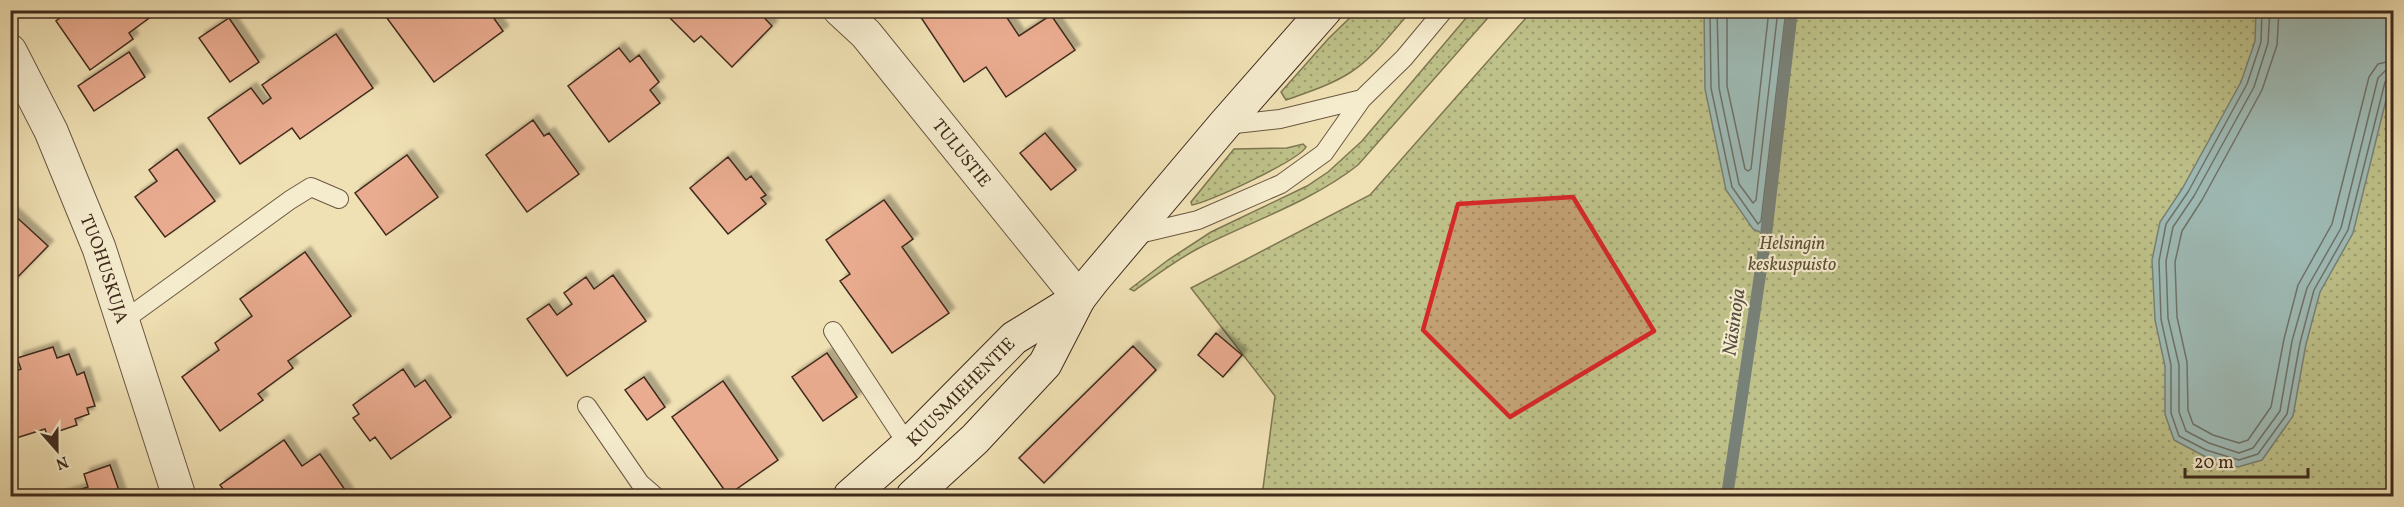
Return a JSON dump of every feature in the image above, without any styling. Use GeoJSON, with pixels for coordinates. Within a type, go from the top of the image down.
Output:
{"type":"FeatureCollection","features":[{"type":"Feature","properties":{"kind":"main road","name":"TULUSTIE"},"geometry":{"type":"LineString","coordinates":[[840,10],[866,34],[1079,298]]}},
{"type":"Feature","properties":{"kind":"main road","name":"KUUSMIEHENTIE"},"geometry":{"type":"LineString","coordinates":[[913,496],[975,439],[1045,364],[1079,298],[1224,125],[1325,10]]}},
{"type":"Feature","properties":{"kind":"main road","name":"TUOHUSKUJA"},"geometry":{"type":"LineString","coordinates":[[10,51],[51,131],[99,248],[179,496]]}},
{"type":"Feature","properties":{"kind":"main road","name":"KUUSMIEHENTIE"},"geometry":{"type":"LineString","coordinates":[[850,496],[908,445],[1014,338],[1079,298]]}},
{"type":"Feature","properties":{"kind":"lane"},"geometry":{"type":"LineString","coordinates":[[1131,236],[1198,220],[1281,184],[1324,153],[1362,99],[1404,58],[1444,10]]}},
{"type":"Feature","properties":{"kind":"lane"},"geometry":{"type":"LineString","coordinates":[[1224,125],[1280,119],[1362,99]]}},
{"type":"Feature","properties":{"kind":"lane"},"geometry":{"type":"LineString","coordinates":[[123,321],[311,187],[339,199]]}},
{"type":"Feature","properties":{"kind":"lane"},"geometry":{"type":"LineString","coordinates":[[833,331],[908,445]]}},
{"type":"Feature","properties":{"kind":"lane"},"geometry":{"type":"LineString","coordinates":[[587,406],[640,483],[655,496]]}},
{"type":"Feature","properties":{"kind":"highlighted area"},"geometry":{"type":"Polygon","coordinates":[[[1573,197],[1654,331],[1510,417],[1423,330],[1458,204],[1573,197]]]}},
{"type":"Feature","properties":{"kind":"green space"},"geometry":{"type":"Polygon","coordinates":[[[1357,11],[1411,11],[1375,51],[1351,72],[1286,100],[1281,92],[1329,38],[1357,11]]]}},
{"type":"Feature","properties":{"kind":"green space"},"geometry":{"type":"Polygon","coordinates":[[[1472,11],[1494,11],[1358,165],[1321,190],[1199,248],[1134,291],[1130,289],[1168,260],[1211,232],[1307,186],[1328,172],[1362,141],[1472,11]]]}},
{"type":"Feature","properties":{"kind":"green space","name":"Helsingin keskuspuisto"},"geometry":{"type":"Polygon","coordinates":[[[1532,11],[2393,11],[2393,496],[1262,496],[1275,396],[1191,288],[1370,195],[1532,11]]]}},
{"type":"Feature","properties":{"kind":"green space"},"geometry":{"type":"Polygon","coordinates":[[[1303,144],[1306,147],[1300,153],[1271,171],[1216,197],[1192,205],[1191,202],[1234,149],[1287,148],[1303,144]]]}},
{"type":"Feature","properties":{"kind":"water"},"geometry":{"type":"Polygon","coordinates":[[[1704,11],[1792,11],[1766,235],[1753,229],[1726,190],[1705,89],[1704,11]]]}},
{"type":"Feature","properties":{"kind":"water"},"geometry":{"type":"Polygon","coordinates":[[[2256,11],[2393,11],[2393,72],[2353,233],[2320,292],[2306,344],[2293,416],[2262,460],[2238,467],[2204,456],[2174,440],[2165,414],[2165,366],[2155,320],[2152,260],[2160,222],[2182,189],[2241,82],[2255,41],[2256,11]]]}},
{"type":"Feature","properties":{"kind":"building"},"geometry":{"type":"Polygon","coordinates":[[[70,10],[160,10],[129,33],[133,39],[90,70],[56,21],[70,10]]]}},
{"type":"Feature","properties":{"kind":"building"},"geometry":{"type":"Polygon","coordinates":[[[381,10],[488,10],[503,31],[434,82],[381,10]]]}},
{"type":"Feature","properties":{"kind":"building"},"geometry":{"type":"Polygon","coordinates":[[[662,10],[757,10],[772,26],[732,67],[701,36],[694,42],[662,10]]]}},
{"type":"Feature","properties":{"kind":"building"},"geometry":{"type":"Polygon","coordinates":[[[916,10],[1002,10],[1019,36],[1051,15],[1075,50],[1006,97],[986,67],[964,82],[916,10]]]}},
{"type":"Feature","properties":{"kind":"building"},"geometry":{"type":"Polygon","coordinates":[[[229,18],[259,62],[230,82],[199,38],[229,18]]]}},
{"type":"Feature","properties":{"kind":"building"},"geometry":{"type":"Polygon","coordinates":[[[336,34],[373,88],[300,139],[292,128],[240,164],[208,118],[251,88],[263,104],[271,98],[262,85],[336,34]]]}},
{"type":"Feature","properties":{"kind":"building"},"geometry":{"type":"Polygon","coordinates":[[[619,48],[630,62],[639,55],[659,82],[650,90],[660,103],[609,142],[568,86],[619,48]]]}},
{"type":"Feature","properties":{"kind":"building"},"geometry":{"type":"Polygon","coordinates":[[[129,52],[145,77],[94,111],[78,86],[129,52]]]}},
{"type":"Feature","properties":{"kind":"building"},"geometry":{"type":"Polygon","coordinates":[[[533,120],[544,136],[549,133],[579,174],[527,212],[486,155],[533,120]]]}},
{"type":"Feature","properties":{"kind":"building"},"geometry":{"type":"Polygon","coordinates":[[[1045,133],[1076,170],[1051,190],[1020,153],[1045,133]]]}},
{"type":"Feature","properties":{"kind":"building"},"geometry":{"type":"Polygon","coordinates":[[[177,149],[215,201],[165,237],[135,197],[157,181],[149,170],[177,149]]]}},
{"type":"Feature","properties":{"kind":"building"},"geometry":{"type":"Polygon","coordinates":[[[407,155],[438,197],[386,235],[355,193],[407,155]]]}},
{"type":"Feature","properties":{"kind":"building"},"geometry":{"type":"Polygon","coordinates":[[[728,157],[746,180],[751,176],[766,195],[761,198],[766,204],[728,234],[690,188],[728,157]]]}},
{"type":"Feature","properties":{"kind":"building"},"geometry":{"type":"Polygon","coordinates":[[[884,200],[913,239],[902,247],[949,313],[892,353],[840,281],[850,274],[826,240],[884,200]]]}},
{"type":"Feature","properties":{"kind":"building"},"geometry":{"type":"Polygon","coordinates":[[[10,211],[48,246],[10,285],[10,211]]]}},
{"type":"Feature","properties":{"kind":"building"},"geometry":{"type":"Polygon","coordinates":[[[305,252],[351,316],[288,361],[293,368],[258,394],[263,400],[220,431],[182,377],[219,350],[215,343],[252,316],[240,299],[305,252]]]}},
{"type":"Feature","properties":{"kind":"building"},"geometry":{"type":"Polygon","coordinates":[[[613,275],[646,321],[567,376],[527,319],[549,304],[557,315],[572,304],[564,293],[586,277],[594,289],[613,275]]]}},
{"type":"Feature","properties":{"kind":"building"},"geometry":{"type":"Polygon","coordinates":[[[1216,333],[1242,355],[1223,377],[1198,355],[1216,333]]]}},
{"type":"Feature","properties":{"kind":"building"},"geometry":{"type":"Polygon","coordinates":[[[1133,346],[1156,370],[1044,483],[1019,458],[1133,346]]]}},
{"type":"Feature","properties":{"kind":"building"},"geometry":{"type":"Polygon","coordinates":[[[53,347],[57,358],[69,354],[77,375],[84,372],[95,406],[87,408],[89,414],[75,419],[77,425],[47,435],[45,429],[13,439],[10,431],[10,373],[21,369],[17,358],[53,347]]]}},
{"type":"Feature","properties":{"kind":"building"},"geometry":{"type":"Polygon","coordinates":[[[827,353],[857,397],[823,421],[792,377],[827,353]]]}},
{"type":"Feature","properties":{"kind":"building"},"geometry":{"type":"Polygon","coordinates":[[[403,369],[415,387],[425,380],[451,417],[391,459],[375,437],[370,441],[353,418],[359,414],[353,405],[403,369]]]}},
{"type":"Feature","properties":{"kind":"building"},"geometry":{"type":"Polygon","coordinates":[[[644,377],[665,407],[647,420],[625,390],[644,377]]]}},
{"type":"Feature","properties":{"kind":"building"},"geometry":{"type":"Polygon","coordinates":[[[723,381],[778,460],[728,495],[672,417],[723,381]]]}},
{"type":"Feature","properties":{"kind":"building"},"geometry":{"type":"Polygon","coordinates":[[[284,440],[302,466],[320,454],[348,494],[345,496],[228,496],[220,485],[284,440]]]}},
{"type":"Feature","properties":{"kind":"building"},"geometry":{"type":"Polygon","coordinates":[[[110,465],[121,496],[59,496],[88,487],[84,474],[110,465]]]}},
{"type":"Feature","properties":{"kind":"waterway","name":"Näsinoja"},"geometry":{"type":"LineString","coordinates":[[1727,496],[1766,235],[1792,10]]}}]}
